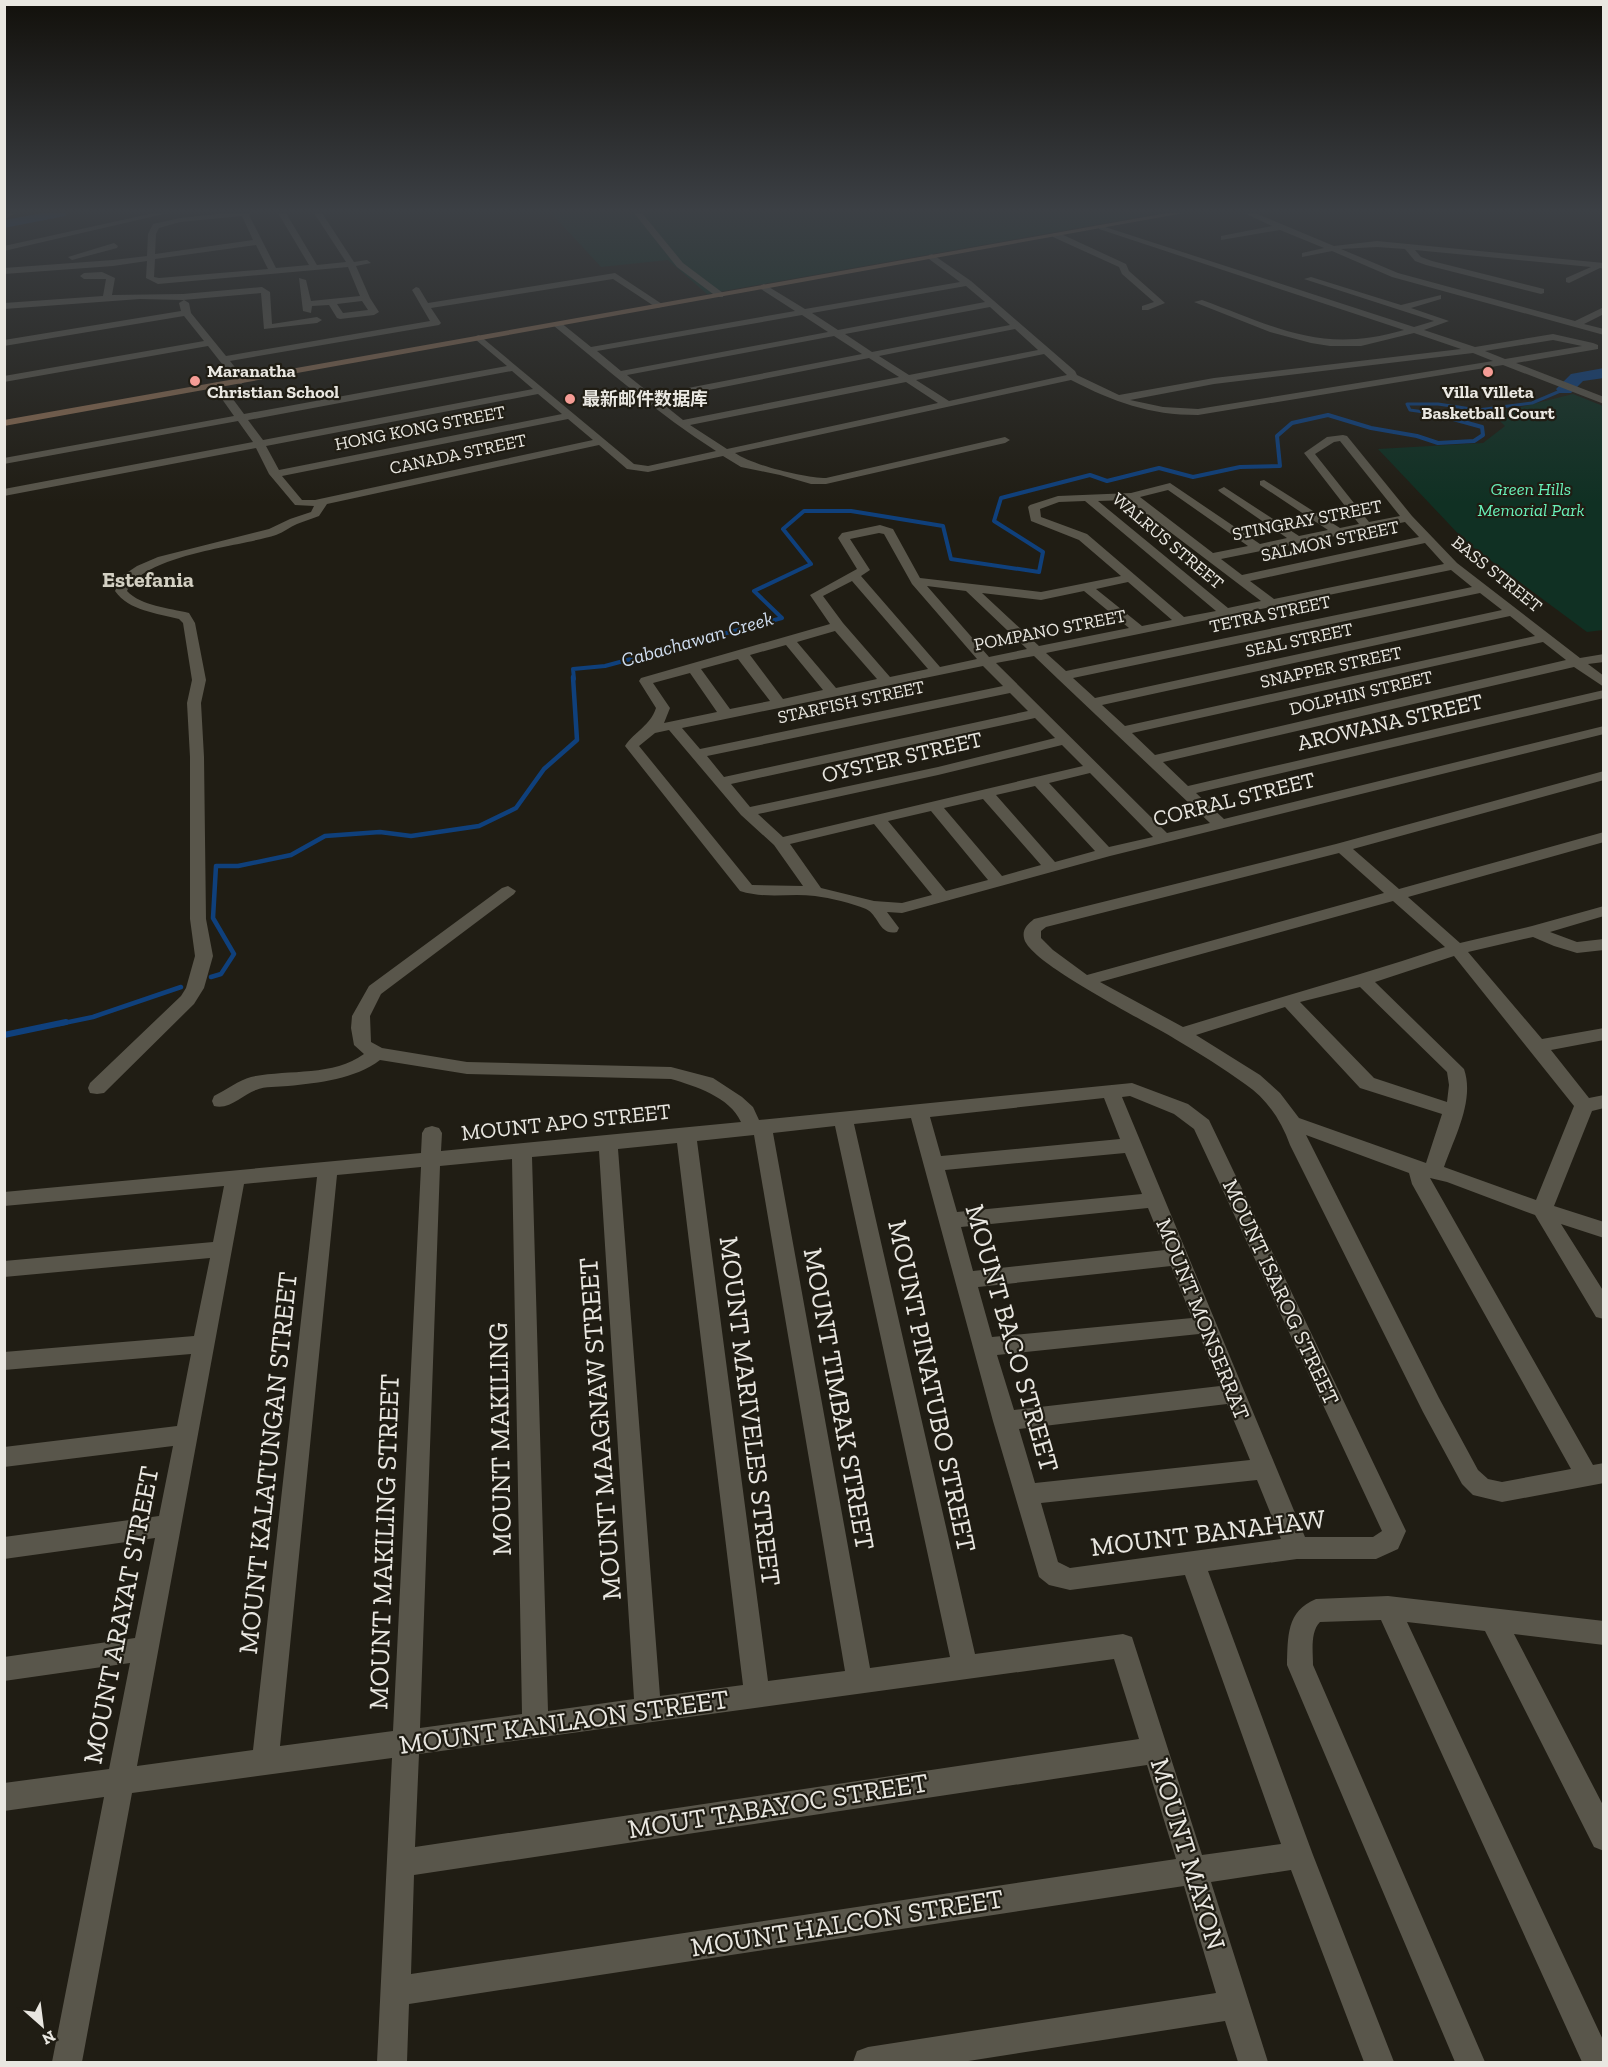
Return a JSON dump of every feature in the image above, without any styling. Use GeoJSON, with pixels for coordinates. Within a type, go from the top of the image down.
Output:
{"type":"FeatureCollection","features":[{"type":"Feature","properties":{"kind":"main road"},"geometry":{"type":"LineString","coordinates":[[4,423],[640,309]]}},
{"type":"Feature","properties":{"kind":"street"},"geometry":{"type":"LineString","coordinates":[[185,309],[241,381]]}},
{"type":"Feature","properties":{"kind":"street"},"geometry":{"type":"LineString","coordinates":[[267,309],[267,327],[316,320]]}},
{"type":"Feature","properties":{"kind":"street"},"geometry":{"type":"LineString","coordinates":[[336,309],[340,316],[373,313],[371,309]]}},
{"type":"Feature","properties":{"kind":"street"},"geometry":{"type":"LineString","coordinates":[[223,359],[434,324],[436,321],[430,309]]}},
{"type":"Feature","properties":{"kind":"street"},"geometry":{"type":"LineString","coordinates":[[589,350],[811,309]]}},
{"type":"Feature","properties":{"kind":"street"},"geometry":{"type":"LineString","coordinates":[[618,374],[962,309]]}},
{"type":"Feature","properties":{"kind":"street"},"geometry":{"type":"LineString","coordinates":[[997,309],[1071,373],[1072,377],[1115,399],[1140,407],[1181,413],[1599,348]]}},
{"type":"Feature","properties":{"kind":"street"},"geometry":{"type":"LineString","coordinates":[[1220,309],[1300,338],[1320,342],[1363,342],[1443,321],[1405,309]]}},
{"type":"Feature","properties":{"kind":"street"},"geometry":{"type":"LineString","coordinates":[[1351,309],[1474,350],[1604,401]]}},
{"type":"Feature","properties":{"kind":"street"},"geometry":{"type":"LineString","coordinates":[[1521,309],[1604,332]]}},
{"type":"Feature","properties":{"kind":"street"},"geometry":{"type":"LineString","coordinates":[[1577,324],[1604,310]]}},
{"type":"Feature","properties":{"kind":"street"},"geometry":{"type":"LineString","coordinates":[[802,311],[947,404]]}},
{"type":"Feature","properties":{"kind":"street"},"geometry":{"type":"LineString","coordinates":[[4,343],[186,313]]}},
{"type":"Feature","properties":{"kind":"street"},"geometry":{"type":"LineString","coordinates":[[557,324],[681,424],[745,465],[782,472],[811,481],[826,481],[844,479],[1005,440]]}},
{"type":"Feature","properties":{"kind":"street"},"geometry":{"type":"LineString","coordinates":[[649,399],[1017,326]]}},
{"type":"Feature","properties":{"kind":"street"},"geometry":{"type":"LineString","coordinates":[[479,338],[631,467],[638,469],[648,469],[1072,377]]}},
{"type":"Feature","properties":{"kind":"street"},"geometry":{"type":"LineString","coordinates":[[1115,399],[1214,381],[1474,350],[1553,338],[1599,348]]}},
{"type":"Feature","properties":{"kind":"street"},"geometry":{"type":"LineString","coordinates":[[4,379],[210,344]]}},
{"type":"Feature","properties":{"kind":"street"},"geometry":{"type":"LineString","coordinates":[[681,424],[1046,351]]}},
{"type":"Feature","properties":{"kind":"street"},"geometry":{"type":"LineString","coordinates":[[4,461],[514,368]]}},
{"type":"Feature","properties":{"kind":"street"},"geometry":{"type":"LineString","coordinates":[[217,385],[260,444],[275,474],[299,503],[322,502]]}},
{"type":"Feature","properties":{"kind":"street"},"geometry":{"type":"LineString","coordinates":[[4,492],[541,390]]}},
{"type":"Feature","properties":{"kind":"street","name":"HONG KONG STREET"},"geometry":{"type":"LineString","coordinates":[[275,474],[571,415]]}},
{"type":"Feature","properties":{"kind":"street"},"geometry":{"type":"LineString","coordinates":[[1352,426],[1343,438],[1331,439],[1309,453],[1366,526]]}},
{"type":"Feature","properties":{"kind":"street","name":"BASS STREET"},"geometry":{"type":"LineString","coordinates":[[1343,438],[1408,518],[1453,566],[1604,683]]}},
{"type":"Feature","properties":{"kind":"street","name":"CANADA STREET"},"geometry":{"type":"LineString","coordinates":[[322,502],[602,441]]}},
{"type":"Feature","properties":{"kind":"street"},"geometry":{"type":"LineString","coordinates":[[1264,483],[1338,532]]}},
{"type":"Feature","properties":{"kind":"street"},"geometry":{"type":"LineString","coordinates":[[1181,621],[1083,537],[1035,519],[1035,507],[1058,499],[1131,496],[1165,485],[1173,487],[1258,548]]}},
{"type":"Feature","properties":{"kind":"street"},"geometry":{"type":"LineString","coordinates":[[1224,490],[1297,540]]}},
{"type":"Feature","properties":{"kind":"street"},"geometry":{"type":"LineString","coordinates":[[1131,496],[1271,603]]}},
{"type":"Feature","properties":{"kind":"street","name":"WALRUS STREET"},"geometry":{"type":"LineString","coordinates":[[1088,498],[1225,612]]}},
{"type":"Feature","properties":{"kind":"street"},"geometry":{"type":"LineString","coordinates":[[97,1088],[188,1000],[195,988],[204,956],[198,919],[197,757],[194,720],[194,703],[199,680],[189,623],[184,616],[128,599],[121,591],[121,584],[128,576],[140,569],[200,548],[273,532],[296,520],[315,514],[322,502]]}},
{"type":"Feature","properties":{"kind":"street","name":"STINGRAY STREET"},"geometry":{"type":"LineString","coordinates":[[1212,557],[1408,518]]}},
{"type":"Feature","properties":{"kind":"street"},"geometry":{"type":"LineString","coordinates":[[886,681],[838,626],[816,596],[865,568],[844,538],[849,534],[880,529],[889,532],[916,581],[987,661],[1165,840]]}},
{"type":"Feature","properties":{"kind":"street","name":"SALMON STREET"},"geometry":{"type":"LineString","coordinates":[[1240,579],[1427,539]]}},
{"type":"Feature","properties":{"kind":"street","name":"POMPANO STREET"},"geometry":{"type":"LineString","coordinates":[[654,729],[1453,566]]}},
{"type":"Feature","properties":{"kind":"street"},"geometry":{"type":"LineString","coordinates":[[854,576],[937,671]]}},
{"type":"Feature","properties":{"kind":"street"},"geometry":{"type":"LineString","coordinates":[[916,581],[1041,596],[1131,578]]}},
{"type":"Feature","properties":{"kind":"street"},"geometry":{"type":"LineString","coordinates":[[1085,586],[1139,630]]}},
{"type":"Feature","properties":{"kind":"street"},"geometry":{"type":"LineString","coordinates":[[970,588],[1222,826]]}},
{"type":"Feature","properties":{"kind":"street","name":"TETRA STREET"},"geometry":{"type":"LineString","coordinates":[[1063,676],[1484,588]]}},
{"type":"Feature","properties":{"kind":"street","name":"SEAL STREET"},"geometry":{"type":"LineString","coordinates":[[1092,703],[1513,612]]}},
{"type":"Feature","properties":{"kind":"street"},"geometry":{"type":"LineString","coordinates":[[654,729],[663,708],[660,700],[647,687],[646,681],[838,626]]}},
{"type":"Feature","properties":{"kind":"street","name":"SNAPPER STREET"},"geometry":{"type":"LineString","coordinates":[[1122,731],[1547,637]]}},
{"type":"Feature","properties":{"kind":"street"},"geometry":{"type":"LineString","coordinates":[[789,640],[832,692]]}},
{"type":"Feature","properties":{"kind":"street"},"geometry":{"type":"LineString","coordinates":[[741,653],[779,703]]}},
{"type":"Feature","properties":{"kind":"street","name":"DOLPHIN STREET"},"geometry":{"type":"LineString","coordinates":[[1153,760],[1577,662],[1604,658]]}},
{"type":"Feature","properties":{"kind":"street"},"geometry":{"type":"LineString","coordinates":[[692,666],[726,714]]}},
{"type":"Feature","properties":{"kind":"street","name":"STARFISH STREET"},"geometry":{"type":"LineString","coordinates":[[697,754],[1013,687]]}},
{"type":"Feature","properties":{"kind":"street","name":"AROWANA STREET"},"geometry":{"type":"LineString","coordinates":[[1186,791],[1604,694]]}},
{"type":"Feature","properties":{"kind":"street"},"geometry":{"type":"LineString","coordinates":[[721,782],[1038,713]]}},
{"type":"Feature","properties":{"kind":"street"},"geometry":{"type":"LineString","coordinates":[[672,725],[746,812],[780,842],[815,891]]}},
{"type":"Feature","properties":{"kind":"street","name":"CORRAL STREET"},"geometry":{"type":"LineString","coordinates":[[654,729],[635,741],[632,746],[746,888],[756,891],[815,891],[874,906],[902,908],[1105,853],[1604,730]]}},
{"type":"Feature","properties":{"kind":"street","name":"OYSTER STREET"},"geometry":{"type":"LineString","coordinates":[[746,812],[938,771],[1066,740]]}},
{"type":"Feature","properties":{"kind":"street"},"geometry":{"type":"LineString","coordinates":[[780,842],[1093,768]]}},
{"type":"Feature","properties":{"kind":"street"},"geometry":{"type":"LineString","coordinates":[[1363,980],[1455,1069],[1460,1081],[1459,1095],[1425,1170],[1422,1184],[1595,1475],[1502,1492],[1481,1488],[1470,1477],[1431,1405],[1300,1145],[1293,1123],[1273,1098],[1253,1080],[1180,1034],[1084,981],[1047,954],[1032,939],[1033,929],[1040,923],[1342,847],[1604,775]]}},
{"type":"Feature","properties":{"kind":"street"},"geometry":{"type":"LineString","coordinates":[[1039,781],[1105,853]]}},
{"type":"Feature","properties":{"kind":"street"},"geometry":{"type":"LineString","coordinates":[[986,793],[1051,867]]}},
{"type":"Feature","properties":{"kind":"street"},"geometry":{"type":"LineString","coordinates":[[934,805],[998,882]]}},
{"type":"Feature","properties":{"kind":"street"},"geometry":{"type":"LineString","coordinates":[[877,818],[942,897]]}},
{"type":"Feature","properties":{"kind":"street"},"geometry":{"type":"LineString","coordinates":[[1084,981],[1604,837]]}},
{"type":"Feature","properties":{"kind":"street"},"geometry":{"type":"LineString","coordinates":[[1342,847],[1398,895],[1456,950],[1538,1046],[1584,1106]]}},
{"type":"Feature","properties":{"kind":"street"},"geometry":{"type":"LineString","coordinates":[[508,891],[375,990],[361,1011],[360,1033],[363,1045],[377,1053],[467,1068],[671,1073],[706,1083],[735,1102],[757,1127]]}},
{"type":"Feature","properties":{"kind":"street"},"geometry":{"type":"LineString","coordinates":[[874,906],[891,928]]}},
{"type":"Feature","properties":{"kind":"street"},"geometry":{"type":"LineString","coordinates":[[1180,1034],[1456,950],[1604,911]]}},
{"type":"Feature","properties":{"kind":"street"},"geometry":{"type":"LineString","coordinates":[[1535,931],[1579,948],[1591,948],[1604,944]]}},
{"type":"Feature","properties":{"kind":"street"},"geometry":{"type":"LineString","coordinates":[[1288,1000],[1367,1083],[1453,1111]]}},
{"type":"Feature","properties":{"kind":"street"},"geometry":{"type":"LineString","coordinates":[[1538,1046],[1604,1034]]}},
{"type":"Feature","properties":{"kind":"street"},"geometry":{"type":"LineString","coordinates":[[222,1101],[253,1083],[312,1077],[341,1071],[364,1063],[377,1053]]}},
{"type":"Feature","properties":{"kind":"street","name":"MOUNT APO STREET"},"geometry":{"type":"LineString","coordinates":[[4,1199],[608,1143],[918,1109],[1132,1089]]}},
{"type":"Feature","properties":{"kind":"street","name":"MOUNT ISAROG STREET"},"geometry":{"type":"LineString","coordinates":[[1132,1089],[1181,1109],[1202,1125],[1394,1531]]}},
{"type":"Feature","properties":{"kind":"street","name":"MOUNT MONSERRAT"},"geometry":{"type":"LineString","coordinates":[[1110,1091],[1297,1548]]}},
{"type":"Feature","properties":{"kind":"street"},"geometry":{"type":"LineString","coordinates":[[1584,1106],[1604,1101]]}},
{"type":"Feature","properties":{"kind":"street"},"geometry":{"type":"LineString","coordinates":[[1542,1210],[1584,1106]]}},
{"type":"Feature","properties":{"kind":"street","name":"MOUNT BACO STREET"},"geometry":{"type":"LineString","coordinates":[[918,1109],[1004,1421],[1048,1569],[1058,1577]]}},
{"type":"Feature","properties":{"kind":"street","name":"MOUNT PINATUBO STREET"},"geometry":{"type":"LineString","coordinates":[[843,1117],[965,1667]]}},
{"type":"Feature","properties":{"kind":"street"},"geometry":{"type":"LineString","coordinates":[[1293,1123],[1604,1230]]}},
{"type":"Feature","properties":{"kind":"street","name":"MOUNT TIMBAK STREET"},"geometry":{"type":"LineString","coordinates":[[757,1127],[860,1682]]}},
{"type":"Feature","properties":{"kind":"street","name":"MOUNT MAKILING STREET"},"geometry":{"type":"LineString","coordinates":[[392,2062],[432,1133]]}},
{"type":"Feature","properties":{"kind":"street","name":"MOUNT MARIVELES STREET"},"geometry":{"type":"LineString","coordinates":[[686,1134],[757,1696]]}},
{"type":"Feature","properties":{"kind":"street","name":"MOUNT MAAGNAW STREET"},"geometry":{"type":"LineString","coordinates":[[608,1143],[648,1710]]}},
{"type":"Feature","properties":{"kind":"street"},"geometry":{"type":"LineString","coordinates":[[933,1164],[1132,1145]]}},
{"type":"Feature","properties":{"kind":"street","name":"MOUNT MAKILING"},"geometry":{"type":"LineString","coordinates":[[522,1150],[535,1726]]}},
{"type":"Feature","properties":{"kind":"street","name":"MOUNT KALATUNGAN STREET"},"geometry":{"type":"LineString","coordinates":[[265,1762],[328,1170]]}},
{"type":"Feature","properties":{"kind":"street","name":"MOUNT ARAYAT STREET"},"geometry":{"type":"LineString","coordinates":[[67,2062],[235,1179]]}},
{"type":"Feature","properties":{"kind":"street"},"geometry":{"type":"LineString","coordinates":[[950,1220],[1154,1200]]}},
{"type":"Feature","properties":{"kind":"street"},"geometry":{"type":"LineString","coordinates":[[1542,1210],[1604,1311]]}},
{"type":"Feature","properties":{"kind":"street"},"geometry":{"type":"LineString","coordinates":[[4,1269],[222,1249]]}},
{"type":"Feature","properties":{"kind":"street"},"geometry":{"type":"LineString","coordinates":[[966,1280],[1178,1257]]}},
{"type":"Feature","properties":{"kind":"street"},"geometry":{"type":"LineString","coordinates":[[984,1347],[1207,1325]]}},
{"type":"Feature","properties":{"kind":"street"},"geometry":{"type":"LineString","coordinates":[[4,1361],[203,1344]]}},
{"type":"Feature","properties":{"kind":"street"},"geometry":{"type":"LineString","coordinates":[[1004,1421],[1234,1394]]}},
{"type":"Feature","properties":{"kind":"street"},"geometry":{"type":"LineString","coordinates":[[4,1457],[186,1435]]}},
{"type":"Feature","properties":{"kind":"street"},"geometry":{"type":"LineString","coordinates":[[1026,1494],[1264,1469]]}},
{"type":"Feature","properties":{"kind":"street"},"geometry":{"type":"LineString","coordinates":[[4,1548],[169,1525]]}},
{"type":"Feature","properties":{"kind":"street","name":"MOUNT BANAHAW"},"geometry":{"type":"LineString","coordinates":[[1058,1577],[1070,1580],[1297,1548],[1377,1548],[1389,1541],[1394,1531]]}},
{"type":"Feature","properties":{"kind":"street"},"geometry":{"type":"LineString","coordinates":[[1193,1564],[1299,1855],[1379,2062]]}},
{"type":"Feature","properties":{"kind":"street"},"geometry":{"type":"LineString","coordinates":[[1388,1608],[1597,2062]]}},
{"type":"Feature","properties":{"kind":"street"},"geometry":{"type":"LineString","coordinates":[[1470,2062],[1300,1665],[1301,1635],[1306,1618],[1316,1611],[1388,1608],[1604,1634]]}},
{"type":"Feature","properties":{"kind":"street"},"geometry":{"type":"LineString","coordinates":[[1494,1622],[1604,1838]]}},
{"type":"Feature","properties":{"kind":"street","name":"MOUNT KANLAON STREET"},"geometry":{"type":"LineString","coordinates":[[4,1797],[1123,1646]]}},
{"type":"Feature","properties":{"kind":"street","name":"MOUNT MAYON"},"geometry":{"type":"LineString","coordinates":[[1123,1646],[1233,2005],[1253,2062]]}},
{"type":"Feature","properties":{"kind":"street"},"geometry":{"type":"LineString","coordinates":[[4,1670],[145,1649]]}},
{"type":"Feature","properties":{"kind":"street","name":"MOUT TABAYOC STREET"},"geometry":{"type":"LineString","coordinates":[[401,1863],[1156,1750]]}},
{"type":"Feature","properties":{"kind":"street","name":"MOUNT HALCON STREET"},"geometry":{"type":"LineString","coordinates":[[395,1991],[1299,1855]]}},
{"type":"Feature","properties":{"kind":"street"},"geometry":{"type":"LineString","coordinates":[[868,2062],[1233,2005]]}},
{"type":"Feature","properties":{"kind":"green space","name":"Green Hills Memorial Park"},"geometry":{"type":"Polygon","coordinates":[[[1573,394],[1603,406],[1603,630],[1587,632],[1466,542],[1378,449],[1483,443],[1505,426],[1493,414],[1573,394]]]}},
{"type":"Feature","properties":{"kind":"waterway","name":"Cabachawan Creek"},"geometry":{"type":"LineString","coordinates":[[1565,389],[1573,380],[1582,376],[1604,373]]}},
{"type":"Feature","properties":{"kind":"waterway","name":"Cabachawan Creek"},"geometry":{"type":"LineString","coordinates":[[1445,415],[1410,410],[1407,404],[1438,404],[1478,410],[1532,403],[1565,389]]}},
{"type":"Feature","properties":{"kind":"waterway","name":"Cabachawan Creek"},"geometry":{"type":"LineString","coordinates":[[574,679],[573,669],[605,666],[782,618],[754,591],[811,564],[783,529],[804,511],[851,511],[943,526],[951,559],[1039,572],[1043,552],[994,521],[1001,498],[1090,475],[1107,481],[1159,468],[1193,477],[1240,467],[1280,466],[1277,436],[1292,423],[1328,415],[1371,428],[1417,436],[1438,443],[1474,441],[1483,435],[1482,427],[1435,414]]}},
{"type":"Feature","properties":{"kind":"waterway","name":"Cabachawan Creek"},"geometry":{"type":"LineString","coordinates":[[211,977],[221,974],[234,954],[213,918],[216,866],[238,866],[291,855],[325,836],[380,832],[411,836],[479,826],[516,808],[544,769],[577,740],[573,677]]}},
{"type":"Feature","properties":{"kind":"waterway","name":"Cabachawan Creek"},"geometry":{"type":"LineString","coordinates":[[59,1024],[93,1017],[181,987]]}},
{"type":"Feature","properties":{"kind":"waterway","name":"Cabachawan Creek"},"geometry":{"type":"LineString","coordinates":[[4,1035],[66,1022]]}},
{"type":"Feature","properties":{"kind":"place","name":"Villa Villeta Basketball Court"},"geometry":{"type":"Point","coordinates":[1488,372]}},
{"type":"Feature","properties":{"kind":"place","name":"Maranatha Christian School"},"geometry":{"type":"Point","coordinates":[195,381]}},
{"type":"Feature","properties":{"kind":"place","name":"最新邮件数据库"},"geometry":{"type":"Point","coordinates":[570,399]}},
{"type":"Feature","properties":{"kind":"district","name":"Estefania"},"geometry":{"type":"Point","coordinates":[148,579]}}]}
